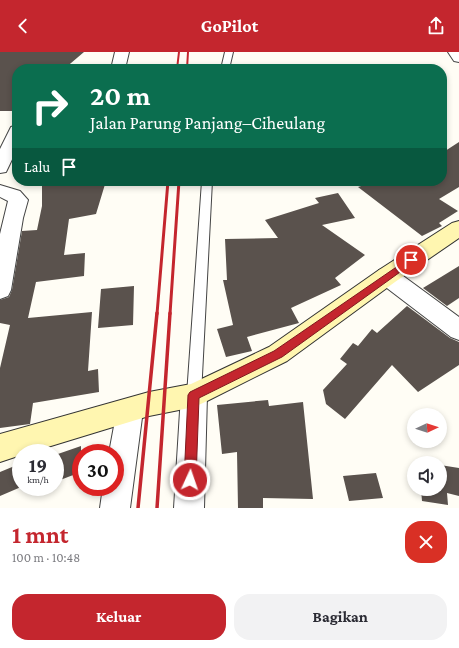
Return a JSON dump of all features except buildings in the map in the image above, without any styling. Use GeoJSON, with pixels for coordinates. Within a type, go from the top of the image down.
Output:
{"type":"FeatureCollection","features":[{"type":"Feature","properties":{"kind":"street"},"geometry":{"type":"LineString","coordinates":[[119,64],[122,52]]}},
{"type":"Feature","properties":{"kind":"street"},"geometry":{"type":"LineString","coordinates":[[455,52],[459,58]]}},
{"type":"Feature","properties":{"kind":"street"},"geometry":{"type":"LineString","coordinates":[[0,168],[12,141]]}},
{"type":"Feature","properties":{"kind":"street"},"geometry":{"type":"LineString","coordinates":[[0,191],[13,195],[18,200],[13,218],[0,290]]}},
{"type":"Feature","properties":{"kind":"street"},"geometry":{"type":"LineString","coordinates":[[0,448],[149,404],[194,395],[278,354],[387,276],[459,228]]}},
{"type":"Feature","properties":{"kind":"street"},"geometry":{"type":"LineString","coordinates":[[387,276],[459,330]]}},
{"type":"Feature","properties":{"kind":"street"},"geometry":{"type":"LineString","coordinates":[[189,508],[194,395]]}},
{"type":"Feature","properties":{"kind":"street"},"geometry":{"type":"LineString","coordinates":[[115,508],[130,410]]}},
{"type":"Feature","properties":{"kind":"lane"},"geometry":{"type":"LineString","coordinates":[[226,64],[229,52]]}},
{"type":"Feature","properties":{"kind":"lane"},"geometry":{"type":"LineString","coordinates":[[194,395],[207,186]]}},
{"type":"Feature","properties":{"kind":"railway"},"geometry":{"type":"LineString","coordinates":[[178,64],[179,52]]}},
{"type":"Feature","properties":{"kind":"railway"},"geometry":{"type":"LineString","coordinates":[[187,64],[188,52]]}},
{"type":"Feature","properties":{"kind":"railway"},"geometry":{"type":"LineString","coordinates":[[157,314],[168,186]]}},
{"type":"Feature","properties":{"kind":"railway"},"geometry":{"type":"LineString","coordinates":[[170,314],[179,186]]}},
{"type":"Feature","properties":{"kind":"railway"},"geometry":{"type":"LineString","coordinates":[[138,508],[157,313]]}},
{"type":"Feature","properties":{"kind":"railway"},"geometry":{"type":"LineString","coordinates":[[157,508],[170,313]]}},
{"type":"Feature","properties":{"kind":"route"},"geometry":{"type":"LineString","coordinates":[[190,480],[194,395],[278,354],[411,260]]}}]}
